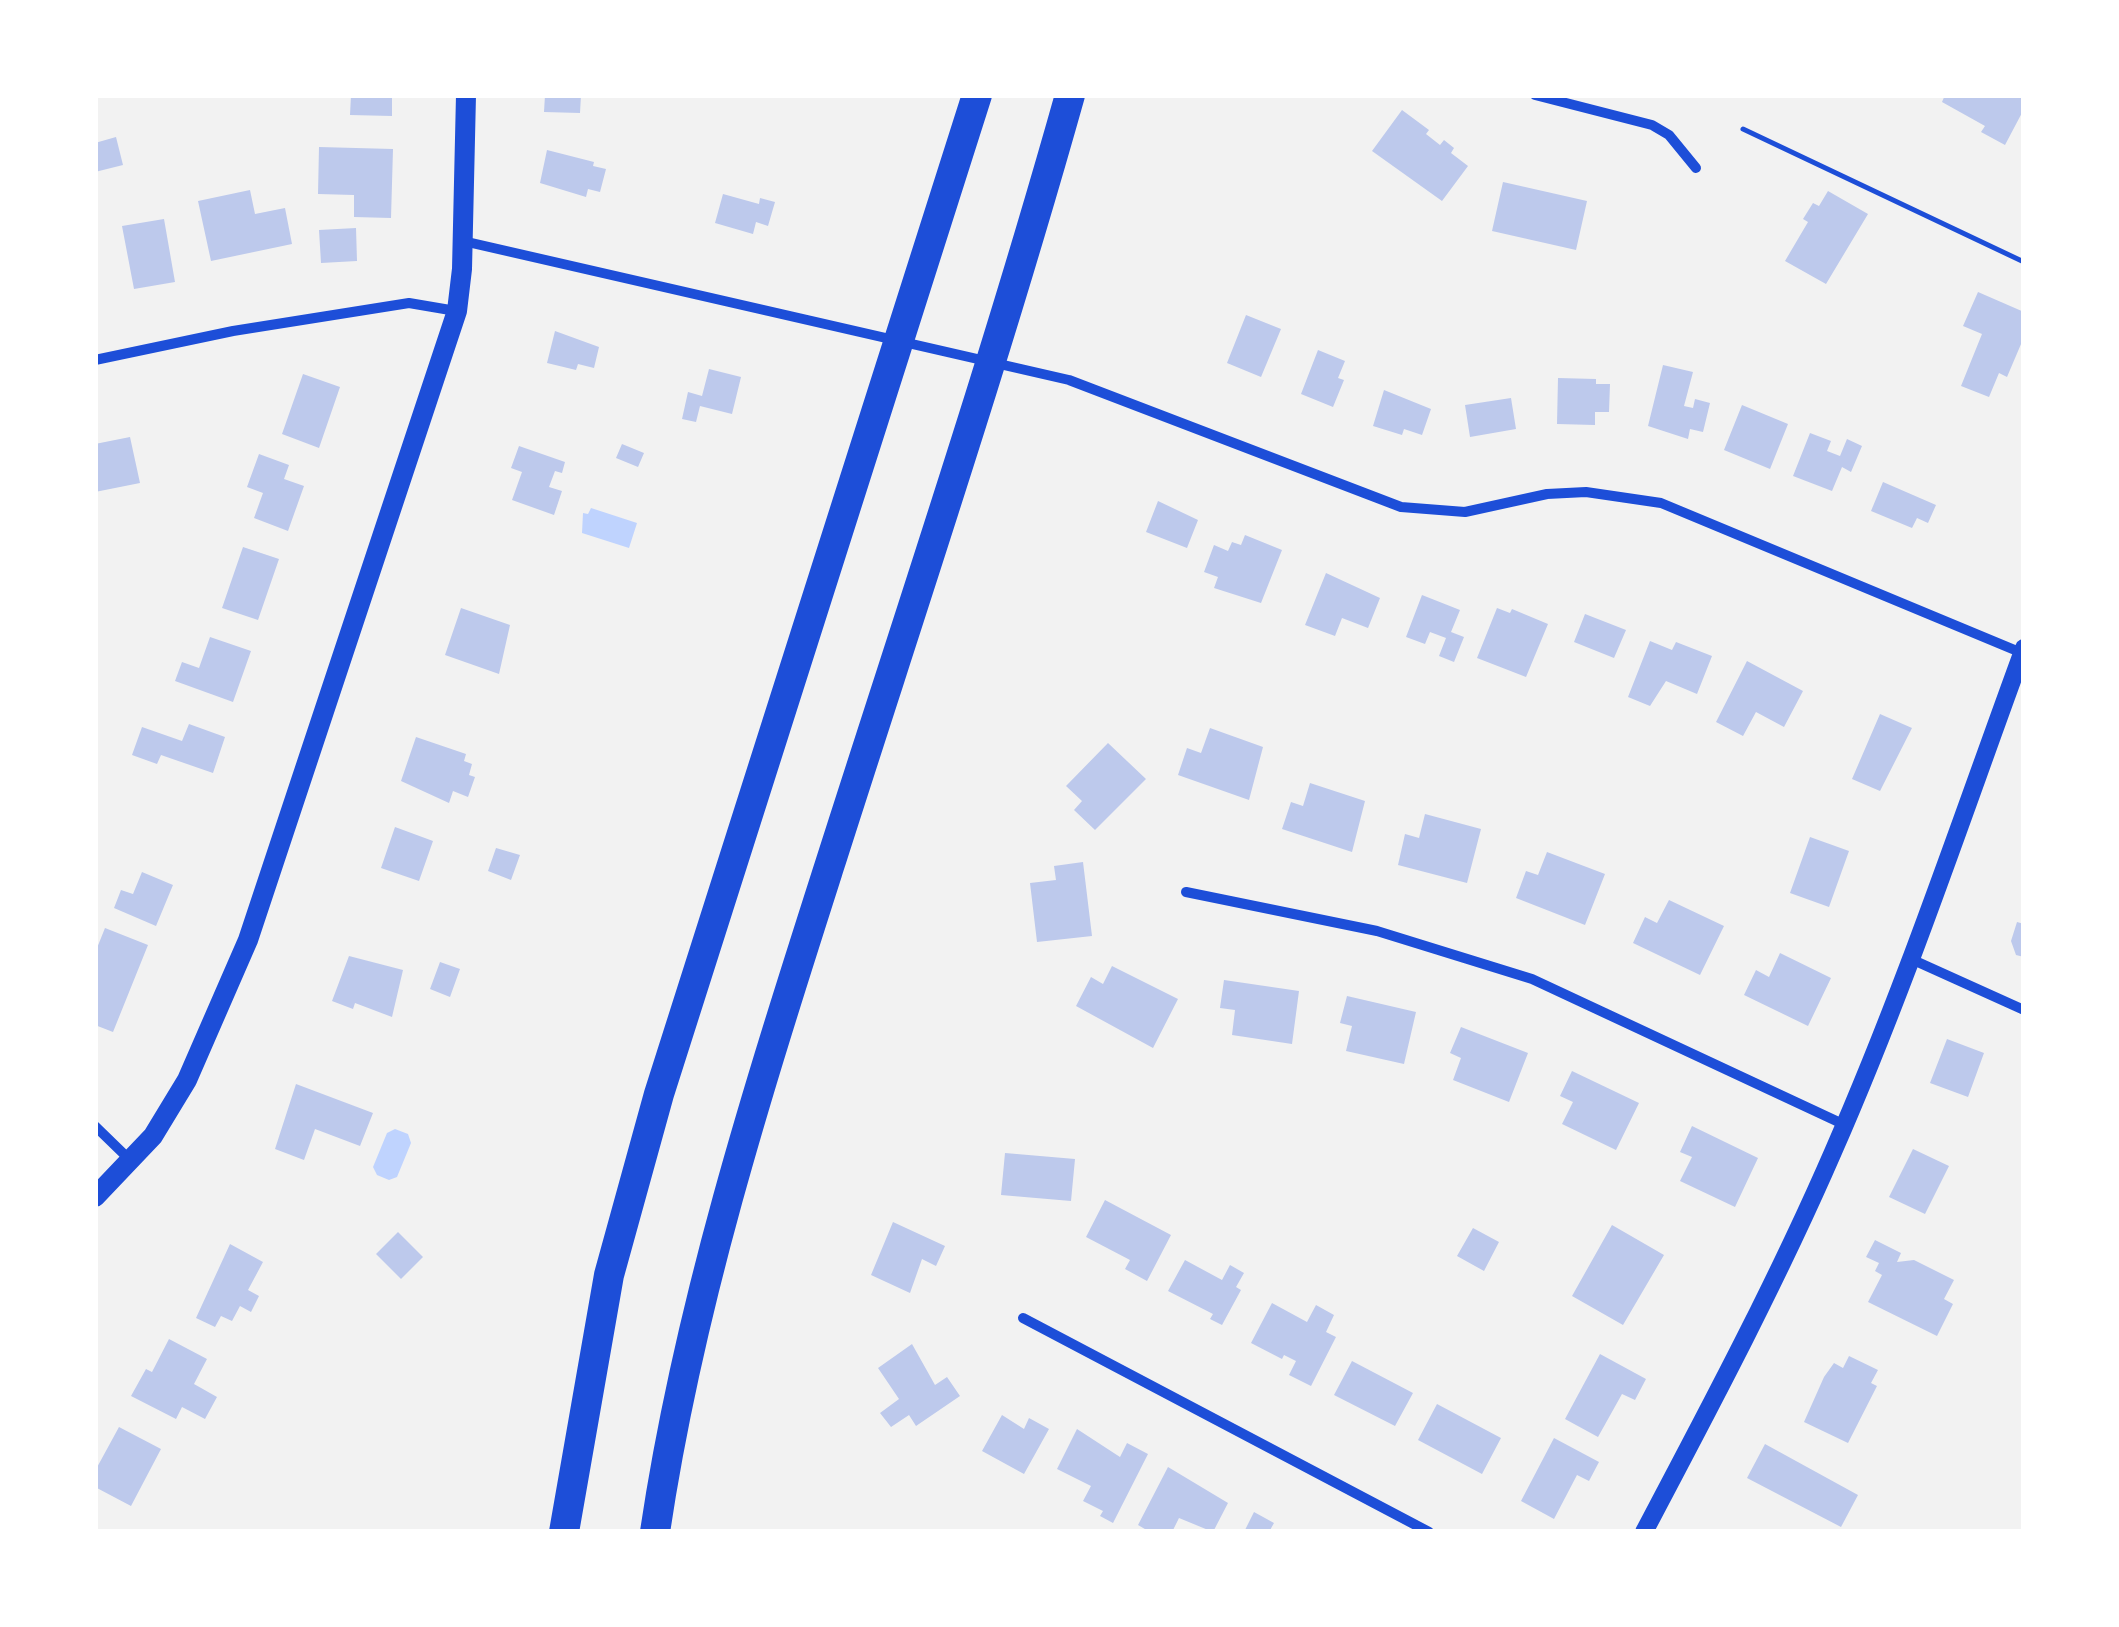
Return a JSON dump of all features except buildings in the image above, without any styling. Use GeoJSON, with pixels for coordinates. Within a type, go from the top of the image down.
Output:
{"type":"FeatureCollection","features":[{"type":"Feature","properties":{"kind":"highway"},"geometry":{"type":"LineString","coordinates":[[564,1532],[609,1275],[659,1094],[977,95]]}},
{"type":"Feature","properties":{"kind":"highway"},"geometry":{"type":"LineString","coordinates":[[656,1532],[703,1286],[748,1120],[1023,262],[1070,95]]}},
{"type":"Feature","properties":{"kind":"main road"},"geometry":{"type":"LineString","coordinates":[[95,1198],[153,1136],[186,1080],[248,940],[457,311],[463,241],[466,95]]}},
{"type":"Feature","properties":{"kind":"street"},"geometry":{"type":"LineString","coordinates":[[1535,95],[1652,125],[1669,135],[1696,168]]}},
{"type":"Feature","properties":{"kind":"street"},"geometry":{"type":"LineString","coordinates":[[463,241],[1069,380],[1400,507],[1465,512],[1547,494],[1586,492],[1661,502],[2023,651],[1911,959],[1845,1125],[1728,1371],[1644,1532]]}},
{"type":"Feature","properties":{"kind":"street"},"geometry":{"type":"LineString","coordinates":[[95,360],[233,331],[409,303],[457,311]]}},
{"type":"Feature","properties":{"kind":"street"},"geometry":{"type":"LineString","coordinates":[[1186,892],[1453,951],[1532,979],[1845,1125]]}},
{"type":"Feature","properties":{"kind":"street"},"geometry":{"type":"LineString","coordinates":[[1911,959],[2024,1010]]}},
{"type":"Feature","properties":{"kind":"street"},"geometry":{"type":"LineString","coordinates":[[95,1126],[131,1161]]}},
{"type":"Feature","properties":{"kind":"street"},"geometry":{"type":"LineString","coordinates":[[1024,1318],[1429,1532]]}},
{"type":"Feature","properties":{"kind":"path"},"geometry":{"type":"LineString","coordinates":[[1743,128],[2024,262]]}},
{"type":"Feature","properties":{"kind":"water"},"geometry":{"type":"Polygon","coordinates":[[[591,508],[637,523],[629,548],[582,533],[583,513],[588,514],[591,508]]]}},
{"type":"Feature","properties":{"kind":"water"},"geometry":{"type":"Polygon","coordinates":[[[395,1129],[408,1134],[411,1143],[397,1177],[389,1180],[377,1175],[373,1167],[387,1133],[395,1129]]]}}]}
